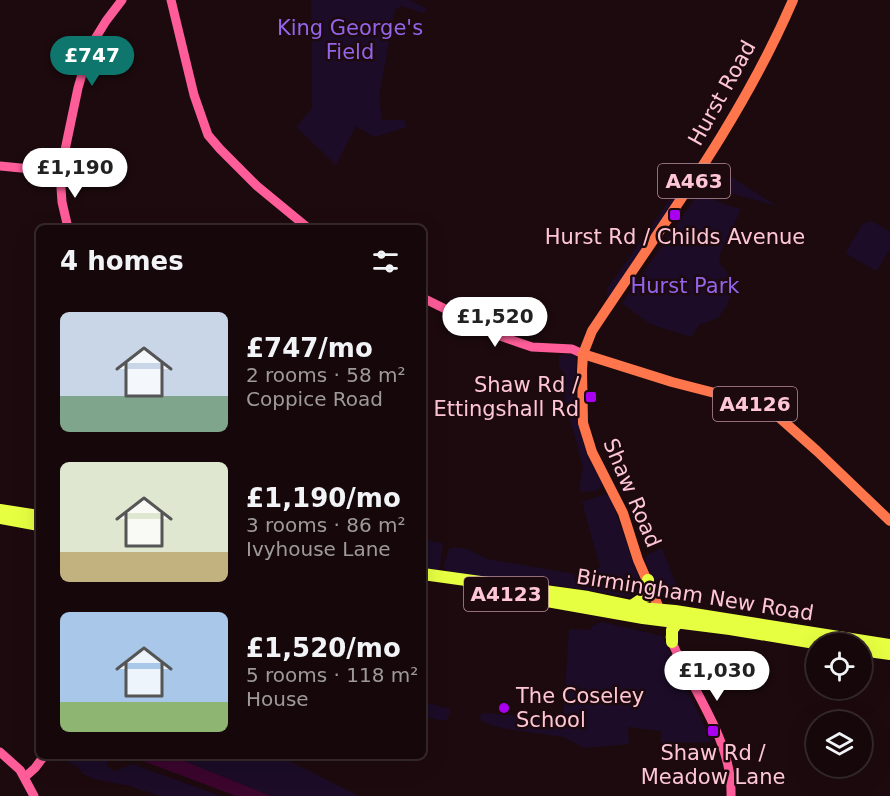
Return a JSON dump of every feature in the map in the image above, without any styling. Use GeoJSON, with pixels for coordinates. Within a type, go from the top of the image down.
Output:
{"type":"FeatureCollection","features":[{"type":"Feature","properties":{"kind":"highway"},"geometry":{"type":"LineString","coordinates":[[0,510],[36,516]]}},
{"type":"Feature","properties":{"kind":"highway"},"geometry":{"type":"LineString","coordinates":[[0,518],[36,524]]}},
{"type":"Feature","properties":{"kind":"highway","name":"Birmingham New Road"},"geometry":{"type":"LineString","coordinates":[[426,574],[633,605],[667,618],[890,645]]}},
{"type":"Feature","properties":{"kind":"highway"},"geometry":{"type":"LineString","coordinates":[[633,605],[645,597],[648,580]]}},
{"type":"Feature","properties":{"kind":"highway","name":"Birmingham New Road"},"geometry":{"type":"LineString","coordinates":[[426,582],[667,618],[806,641]]}},
{"type":"Feature","properties":{"kind":"highway"},"geometry":{"type":"LineString","coordinates":[[667,618],[672,630],[672,642]]}},
{"type":"Feature","properties":{"kind":"highway"},"geometry":{"type":"LineString","coordinates":[[872,652],[890,654]]}},
{"type":"Feature","properties":{"kind":"main road","name":"Hurst Road"},"geometry":{"type":"LineString","coordinates":[[583,354],[592,331],[694,181],[741,105],[793,0]]}},
{"type":"Feature","properties":{"kind":"main road","name":"A4126"},"geometry":{"type":"LineString","coordinates":[[583,354],[672,382],[741,399],[768,410],[817,451],[890,521]]}},
{"type":"Feature","properties":{"kind":"main road","name":"Shaw Road"},"geometry":{"type":"LineString","coordinates":[[583,354],[582,410],[588,440],[597,463],[623,513],[638,560],[667,618]]}},
{"type":"Feature","properties":{"kind":"street"},"geometry":{"type":"LineString","coordinates":[[67,225],[62,202],[62,172],[64,150],[78,88],[90,47],[122,0]]}},
{"type":"Feature","properties":{"kind":"street"},"geometry":{"type":"LineString","coordinates":[[171,0],[194,95],[208,135],[257,186],[304,225]]}},
{"type":"Feature","properties":{"kind":"street"},"geometry":{"type":"LineString","coordinates":[[0,166],[62,172]]}},
{"type":"Feature","properties":{"kind":"street"},"geometry":{"type":"LineString","coordinates":[[426,299],[520,343],[532,347],[572,349],[583,354]]}},
{"type":"Feature","properties":{"kind":"street"},"geometry":{"type":"LineString","coordinates":[[672,642],[720,740],[730,774],[731,796]]}},
{"type":"Feature","properties":{"kind":"street"},"geometry":{"type":"LineString","coordinates":[[0,752],[20,770],[34,796]]}},
{"type":"Feature","properties":{"kind":"street"},"geometry":{"type":"LineString","coordinates":[[25,777],[42,759]]}},
{"type":"Feature","properties":{"kind":"green space","name":"King George's Field"},"geometry":{"type":"Polygon","coordinates":[[[311,0],[410,0],[427,9],[423,13],[402,6],[395,9],[379,96],[382,120],[404,120],[407,127],[374,137],[356,126],[336,165],[296,127],[312,108],[311,0]]]}},
{"type":"Feature","properties":{"kind":"green space"},"geometry":{"type":"Polygon","coordinates":[[[714,166],[777,206],[726,192],[708,183],[706,177],[714,166]]]}},
{"type":"Feature","properties":{"kind":"green space","name":"Hurst Park"},"geometry":{"type":"Polygon","coordinates":[[[700,191],[723,204],[741,209],[721,251],[719,263],[732,278],[732,294],[718,318],[699,325],[691,337],[650,324],[622,303],[700,191]]]}},
{"type":"Feature","properties":{"kind":"green space"},"geometry":{"type":"Polygon","coordinates":[[[673,195],[682,195],[608,302],[607,289],[673,195]]]}},
{"type":"Feature","properties":{"kind":"green space"},"geometry":{"type":"Polygon","coordinates":[[[872,221],[890,232],[890,249],[877,270],[847,254],[846,251],[863,224],[872,221]]]}},
{"type":"Feature","properties":{"kind":"green space"},"geometry":{"type":"Polygon","coordinates":[[[565,354],[575,356],[579,424],[588,455],[603,483],[601,488],[595,491],[582,492],[579,490],[583,467],[564,396],[564,372],[559,368],[559,356],[565,354]]]}},
{"type":"Feature","properties":{"kind":"green space"},"geometry":{"type":"Polygon","coordinates":[[[605,494],[610,496],[641,584],[639,593],[630,597],[547,584],[536,588],[445,573],[444,565],[449,549],[455,547],[467,549],[487,559],[574,574],[575,580],[579,581],[588,572],[600,567],[582,502],[605,494]]]}},
{"type":"Feature","properties":{"kind":"green space"},"geometry":{"type":"Polygon","coordinates":[[[426,540],[443,543],[439,574],[426,572],[426,540]]]}},
{"type":"Feature","properties":{"kind":"green space"},"geometry":{"type":"Polygon","coordinates":[[[662,548],[682,601],[661,595],[645,560],[647,555],[662,548]]]}},
{"type":"Feature","properties":{"kind":"green space"},"geometry":{"type":"Polygon","coordinates":[[[602,622],[662,636],[712,742],[661,743],[661,731],[628,727],[629,744],[584,748],[564,737],[507,729],[488,724],[478,718],[483,713],[511,715],[570,726],[572,721],[563,718],[569,629],[591,630],[592,626],[602,622]]]}},
{"type":"Feature","properties":{"kind":"green space"},"geometry":{"type":"Polygon","coordinates":[[[426,703],[449,708],[447,720],[426,718],[426,703]]]}},
{"type":"Feature","properties":{"kind":"green space"},"geometry":{"type":"Polygon","coordinates":[[[63,759],[107,759],[107,767],[115,771],[132,764],[221,796],[160,796],[130,786],[94,779],[83,774],[79,768],[63,759]]]}},
{"type":"Feature","properties":{"kind":"green space"},"geometry":{"type":"Polygon","coordinates":[[[176,759],[285,759],[359,796],[271,796],[176,759]]]}},
{"type":"Feature","properties":{"kind":"shaded area"},"geometry":{"type":"Polygon","coordinates":[[[138,759],[184,761],[271,796],[236,796],[138,759]]]}},
{"type":"Feature","properties":{"kind":"place","name":"Hurst Rd / Childs Avenue"},"geometry":{"type":"Point","coordinates":[675,215]}},
{"type":"Feature","properties":{"kind":"place","name":"Shaw Rd / Ettingshall Rd"},"geometry":{"type":"Point","coordinates":[591,397]}},
{"type":"Feature","properties":{"kind":"place","name":"The Coseley School"},"geometry":{"type":"Point","coordinates":[504,708]}},
{"type":"Feature","properties":{"kind":"place","name":"Shaw Rd / Meadow Lane"},"geometry":{"type":"Point","coordinates":[713,731]}}]}
